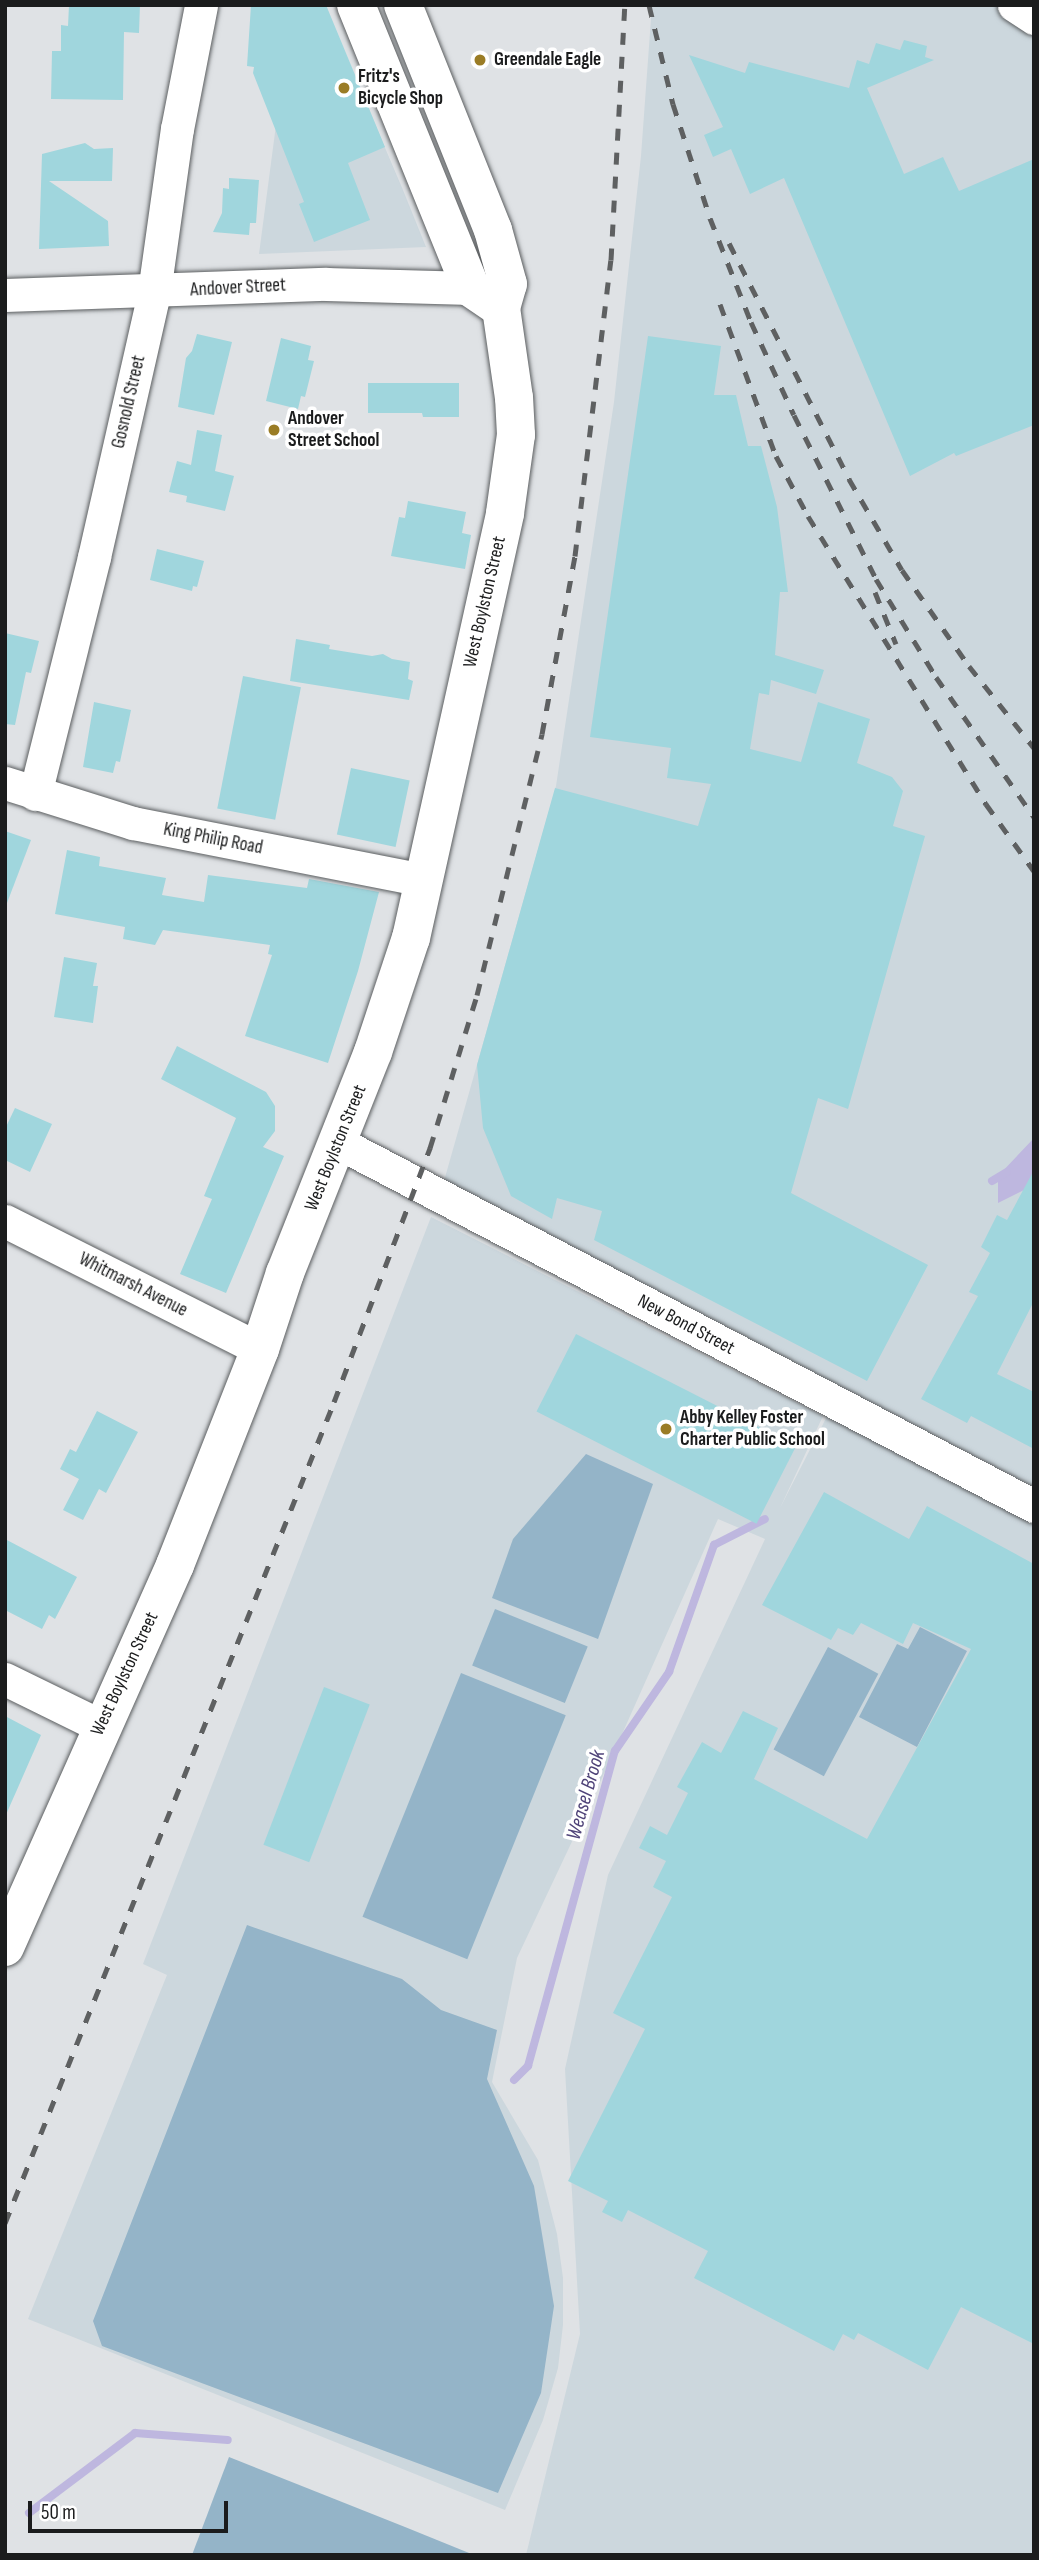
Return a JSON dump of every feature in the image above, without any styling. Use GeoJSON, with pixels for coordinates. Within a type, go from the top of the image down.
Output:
{"type":"FeatureCollection","features":[{"type":"Feature","properties":{"kind":"main road","name":"West Boylston Street"},"geometry":{"type":"LineString","coordinates":[[5,1947],[175,1565],[260,1349],[285,1273],[339,1143],[393,995],[425,880],[512,471],[516,435],[514,398],[486,298],[356,5]]}},
{"type":"Feature","properties":{"kind":"main road","name":"West Boylston Street"},"geometry":{"type":"LineString","coordinates":[[402,5],[494,230],[508,284],[486,298]]}},
{"type":"Feature","properties":{"kind":"street","name":"Gosnold Street"},"geometry":{"type":"LineString","coordinates":[[20,789],[94,557],[154,292],[177,128],[201,5]]}},
{"type":"Feature","properties":{"kind":"street"},"geometry":{"type":"LineString","coordinates":[[1014,5],[1034,18]]}},
{"type":"Feature","properties":{"kind":"street","name":"Andover Street"},"geometry":{"type":"LineString","coordinates":[[5,295],[327,284],[486,298]]}},
{"type":"Feature","properties":{"kind":"street","name":"King Philip Road"},"geometry":{"type":"LineString","coordinates":[[20,789],[133,823],[425,880]]}},
{"type":"Feature","properties":{"kind":"street","name":"New Bond Street"},"geometry":{"type":"LineString","coordinates":[[339,1143],[1034,1506]]}},
{"type":"Feature","properties":{"kind":"street","name":"Whitmarsh Avenue"},"geometry":{"type":"LineString","coordinates":[[5,1221],[260,1349]]}},
{"type":"Feature","properties":{"kind":"street"},"geometry":{"type":"LineString","coordinates":[[5,1679],[101,1727]]}},
{"type":"Feature","properties":{"kind":"shaded area"},"geometry":{"type":"Polygon","coordinates":[[[324,5],[426,247],[259,254],[283,72],[324,5]]]}},
{"type":"Feature","properties":{"kind":"shaded area"},"geometry":{"type":"Polygon","coordinates":[[[652,5],[1034,5],[1034,2555],[526,2555],[580,2334],[565,2069],[608,1875],[765,1539],[718,1519],[610,1761],[517,1958],[492,2082],[538,2160],[557,2234],[563,2278],[563,2325],[558,2368],[543,2420],[505,2510],[28,2319],[167,1975],[143,1964],[431,1217],[823,1416],[780,1508],[841,1389],[444,1181],[556,786],[614,402],[641,156],[652,5]]]}},
{"type":"Feature","properties":{"kind":"shaded area"},"geometry":{"type":"Polygon","coordinates":[[[1034,1138],[1034,1189],[1026,1189],[998,1203],[998,1176],[1034,1138]]]}},
{"type":"Feature","properties":{"kind":"shaded area"},"geometry":{"type":"Polygon","coordinates":[[[586,1454],[653,1484],[598,1639],[492,1598],[513,1539],[586,1454]]]}},
{"type":"Feature","properties":{"kind":"shaded area"},"geometry":{"type":"Polygon","coordinates":[[[495,1609],[588,1646],[565,1703],[472,1666],[495,1609]]]}},
{"type":"Feature","properties":{"kind":"shaded area"},"geometry":{"type":"Polygon","coordinates":[[[920,1627],[967,1651],[917,1747],[859,1717],[897,1644],[908,1649],[920,1627]]]}},
{"type":"Feature","properties":{"kind":"shaded area"},"geometry":{"type":"Polygon","coordinates":[[[828,1647],[878,1674],[824,1776],[774,1749],[828,1647]]]}},
{"type":"Feature","properties":{"kind":"shaded area"},"geometry":{"type":"Polygon","coordinates":[[[461,1673],[566,1715],[467,1959],[362,1917],[461,1673]]]}},
{"type":"Feature","properties":{"kind":"shaded area"},"geometry":{"type":"Polygon","coordinates":[[[247,1925],[402,1979],[441,2010],[497,2030],[487,2079],[534,2186],[554,2306],[541,2393],[498,2493],[102,2346],[93,2321],[247,1925]]]}},
{"type":"Feature","properties":{"kind":"shaded area"},"geometry":{"type":"Polygon","coordinates":[[[229,2457],[405,2527],[474,2555],[192,2555],[229,2457]]]}},
{"type":"Feature","properties":{"kind":"building"},"geometry":{"type":"Polygon","coordinates":[[[69,5],[140,5],[139,33],[124,32],[123,100],[51,99],[52,51],[61,51],[61,25],[68,26],[69,5]]]}},
{"type":"Feature","properties":{"kind":"building"},"geometry":{"type":"Polygon","coordinates":[[[251,5],[326,5],[385,147],[348,163],[370,220],[314,242],[299,204],[304,202],[253,73],[254,67],[247,66],[251,5]]]}},
{"type":"Feature","properties":{"kind":"building"},"geometry":{"type":"Polygon","coordinates":[[[904,40],[927,46],[925,57],[934,60],[867,88],[904,174],[943,157],[959,191],[1034,159],[1034,425],[956,456],[954,453],[910,476],[784,178],[750,194],[731,149],[713,157],[704,135],[723,127],[689,55],[745,73],[749,62],[849,88],[857,60],[869,64],[876,43],[900,50],[904,40]]]}},
{"type":"Feature","properties":{"kind":"building"},"geometry":{"type":"Polygon","coordinates":[[[85,143],[94,149],[113,148],[112,181],[49,181],[108,221],[109,246],[39,249],[42,154],[85,143]]]}},
{"type":"Feature","properties":{"kind":"building"},"geometry":{"type":"Polygon","coordinates":[[[229,178],[259,180],[256,223],[250,223],[249,235],[213,232],[222,213],[223,188],[229,189],[229,178]]]}},
{"type":"Feature","properties":{"kind":"building"},"geometry":{"type":"Polygon","coordinates":[[[197,334],[232,342],[214,415],[178,407],[186,358],[192,351],[197,334]]]}},
{"type":"Feature","properties":{"kind":"building"},"geometry":{"type":"Polygon","coordinates":[[[648,336],[721,346],[714,395],[736,395],[748,446],[761,446],[777,507],[788,592],[780,592],[775,655],[824,670],[816,694],[771,680],[769,695],[759,693],[750,749],[801,762],[818,702],[870,719],[857,763],[892,777],[903,791],[893,826],[925,836],[848,1109],[818,1098],[791,1193],[928,1265],[867,1381],[594,1240],[602,1211],[557,1198],[552,1219],[511,1196],[483,1128],[477,1065],[555,788],[698,826],[711,784],[667,778],[671,748],[590,737],[648,336]]]}},
{"type":"Feature","properties":{"kind":"building"},"geometry":{"type":"Polygon","coordinates":[[[281,338],[311,346],[308,360],[314,361],[305,397],[301,396],[298,409],[266,401],[281,338]]]}},
{"type":"Feature","properties":{"kind":"building"},"geometry":{"type":"Polygon","coordinates":[[[368,383],[459,383],[459,417],[423,417],[422,413],[368,413],[368,383]]]}},
{"type":"Feature","properties":{"kind":"building"},"geometry":{"type":"Polygon","coordinates":[[[197,430],[222,435],[215,471],[234,476],[225,511],[186,502],[187,496],[169,492],[177,461],[191,465],[197,430]]]}},
{"type":"Feature","properties":{"kind":"building"},"geometry":{"type":"Polygon","coordinates":[[[408,501],[466,512],[462,533],[471,535],[465,569],[391,556],[399,517],[405,518],[408,501]]]}},
{"type":"Feature","properties":{"kind":"building"},"geometry":{"type":"Polygon","coordinates":[[[157,549],[204,561],[197,587],[193,586],[192,591],[150,580],[157,549]]]}},
{"type":"Feature","properties":{"kind":"building"},"geometry":{"type":"Polygon","coordinates":[[[5,633],[39,641],[31,673],[26,672],[15,725],[5,724],[5,633]]]}},
{"type":"Feature","properties":{"kind":"building"},"geometry":{"type":"Polygon","coordinates":[[[296,639],[330,645],[329,649],[372,656],[383,654],[392,659],[410,662],[408,679],[413,681],[409,700],[290,681],[296,639]]]}},
{"type":"Feature","properties":{"kind":"building"},"geometry":{"type":"Polygon","coordinates":[[[243,676],[301,687],[275,820],[217,809],[243,676]]]}},
{"type":"Feature","properties":{"kind":"building"},"geometry":{"type":"Polygon","coordinates":[[[94,702],[131,710],[120,762],[116,761],[113,773],[83,767],[94,702]]]}},
{"type":"Feature","properties":{"kind":"building"},"geometry":{"type":"Polygon","coordinates":[[[351,768],[410,780],[396,847],[337,835],[351,768]]]}},
{"type":"Feature","properties":{"kind":"building"},"geometry":{"type":"Polygon","coordinates":[[[5,831],[31,840],[7,903],[5,903],[5,831]]]}},
{"type":"Feature","properties":{"kind":"building"},"geometry":{"type":"Polygon","coordinates":[[[67,850],[100,857],[99,866],[166,878],[162,895],[204,902],[208,875],[307,888],[309,879],[379,892],[358,971],[328,1063],[245,1036],[272,955],[268,954],[270,945],[163,930],[155,945],[123,939],[125,927],[55,914],[67,850]]]}},
{"type":"Feature","properties":{"kind":"building"},"geometry":{"type":"Polygon","coordinates":[[[64,957],[97,963],[93,986],[98,986],[93,1023],[54,1017],[64,957]]]}},
{"type":"Feature","properties":{"kind":"building"},"geometry":{"type":"Polygon","coordinates":[[[177,1046],[266,1092],[275,1106],[275,1131],[263,1147],[284,1156],[226,1293],[180,1274],[212,1199],[204,1196],[236,1118],[161,1079],[177,1046]]]}},
{"type":"Feature","properties":{"kind":"building"},"geometry":{"type":"Polygon","coordinates":[[[15,1108],[52,1124],[30,1172],[5,1160],[5,1129],[15,1108]]]}},
{"type":"Feature","properties":{"kind":"building"},"geometry":{"type":"Polygon","coordinates":[[[1034,1170],[1034,1301],[997,1374],[1034,1392],[1034,1449],[971,1416],[967,1423],[921,1399],[978,1296],[969,1292],[990,1253],[981,1247],[997,1215],[1007,1220],[1034,1170]]]}},
{"type":"Feature","properties":{"kind":"building","name":"Abby Kelley Foster Charter Public School"},"geometry":{"type":"Polygon","coordinates":[[[576,1334],[796,1446],[757,1524],[537,1412],[576,1334]]]}},
{"type":"Feature","properties":{"kind":"building"},"geometry":{"type":"Polygon","coordinates":[[[97,1411],[138,1432],[106,1493],[99,1489],[83,1520],[63,1510],[79,1479],[60,1469],[70,1449],[76,1452],[97,1411]]]}},
{"type":"Feature","properties":{"kind":"building"},"geometry":{"type":"Polygon","coordinates":[[[824,1492],[909,1539],[927,1506],[1034,1564],[1034,2344],[961,2307],[928,2370],[858,2333],[854,2340],[843,2334],[834,2351],[694,2278],[708,2251],[628,2210],[622,2222],[602,2212],[608,2201],[568,2181],[645,2029],[613,2013],[672,1897],[653,1887],[666,1861],[639,1848],[650,1826],[667,1835],[688,1793],[677,1787],[702,1742],[721,1753],[743,1711],[778,1728],[754,1779],[867,1839],[971,1649],[913,1623],[903,1644],[861,1623],[853,1635],[838,1628],[831,1640],[762,1605],[824,1492]]]}},
{"type":"Feature","properties":{"kind":"building"},"geometry":{"type":"Polygon","coordinates":[[[5,1539],[77,1577],[55,1619],[49,1615],[42,1629],[5,1610],[5,1539]]]}},
{"type":"Feature","properties":{"kind":"building"},"geometry":{"type":"Polygon","coordinates":[[[324,1687],[370,1705],[309,1862],[263,1845],[324,1687]]]}},
{"type":"Feature","properties":{"kind":"building"},"geometry":{"type":"Polygon","coordinates":[[[5,1716],[41,1735],[5,1817],[5,1716]]]}},
{"type":"Feature","properties":{"kind":"waterway","name":"Weasel Brook"},"geometry":{"type":"LineString","coordinates":[[992,1181],[1007,1172]]}},
{"type":"Feature","properties":{"kind":"waterway","name":"Weasel Brook"},"geometry":{"type":"LineString","coordinates":[[514,2080],[528,2066],[615,1751],[669,1672],[714,1545],[765,1519]]}},
{"type":"Feature","properties":{"kind":"waterway","name":"Weasel Brook"},"geometry":{"type":"LineString","coordinates":[[29,2513],[135,2433],[228,2440]]}},
{"type":"Feature","properties":{"kind":"railway"},"geometry":{"type":"LineString","coordinates":[[5,2223],[334,1402],[430,1148],[477,995],[542,734],[575,556],[611,260],[625,5]]}},
{"type":"Feature","properties":{"kind":"railway"},"geometry":{"type":"LineString","coordinates":[[649,5],[673,104],[710,218],[751,322],[794,415],[876,579],[936,677],[1034,817]]}},
{"type":"Feature","properties":{"kind":"railway"},"geometry":{"type":"LineString","coordinates":[[729,243],[849,479],[902,570],[969,666],[1034,748]]}},
{"type":"Feature","properties":{"kind":"railway"},"geometry":{"type":"LineString","coordinates":[[720,304],[776,456],[808,516],[986,804],[1034,871]]}},
{"type":"Feature","properties":{"kind":"railway"},"geometry":{"type":"LineString","coordinates":[[875,592],[896,644]]}},
{"type":"Feature","properties":{"kind":"place","name":"Greendale Eagle"},"geometry":{"type":"Point","coordinates":[480,60]}},
{"type":"Feature","properties":{"kind":"place","name":"Fritz's Bicycle Shop"},"geometry":{"type":"Point","coordinates":[344,88]}},
{"type":"Feature","properties":{"kind":"place","name":"Andover Street School"},"geometry":{"type":"Point","coordinates":[274,430]}},
{"type":"Feature","properties":{"kind":"place","name":"Abby Kelley Foster Charter Public School"},"geometry":{"type":"Point","coordinates":[666,1429]}}]}
